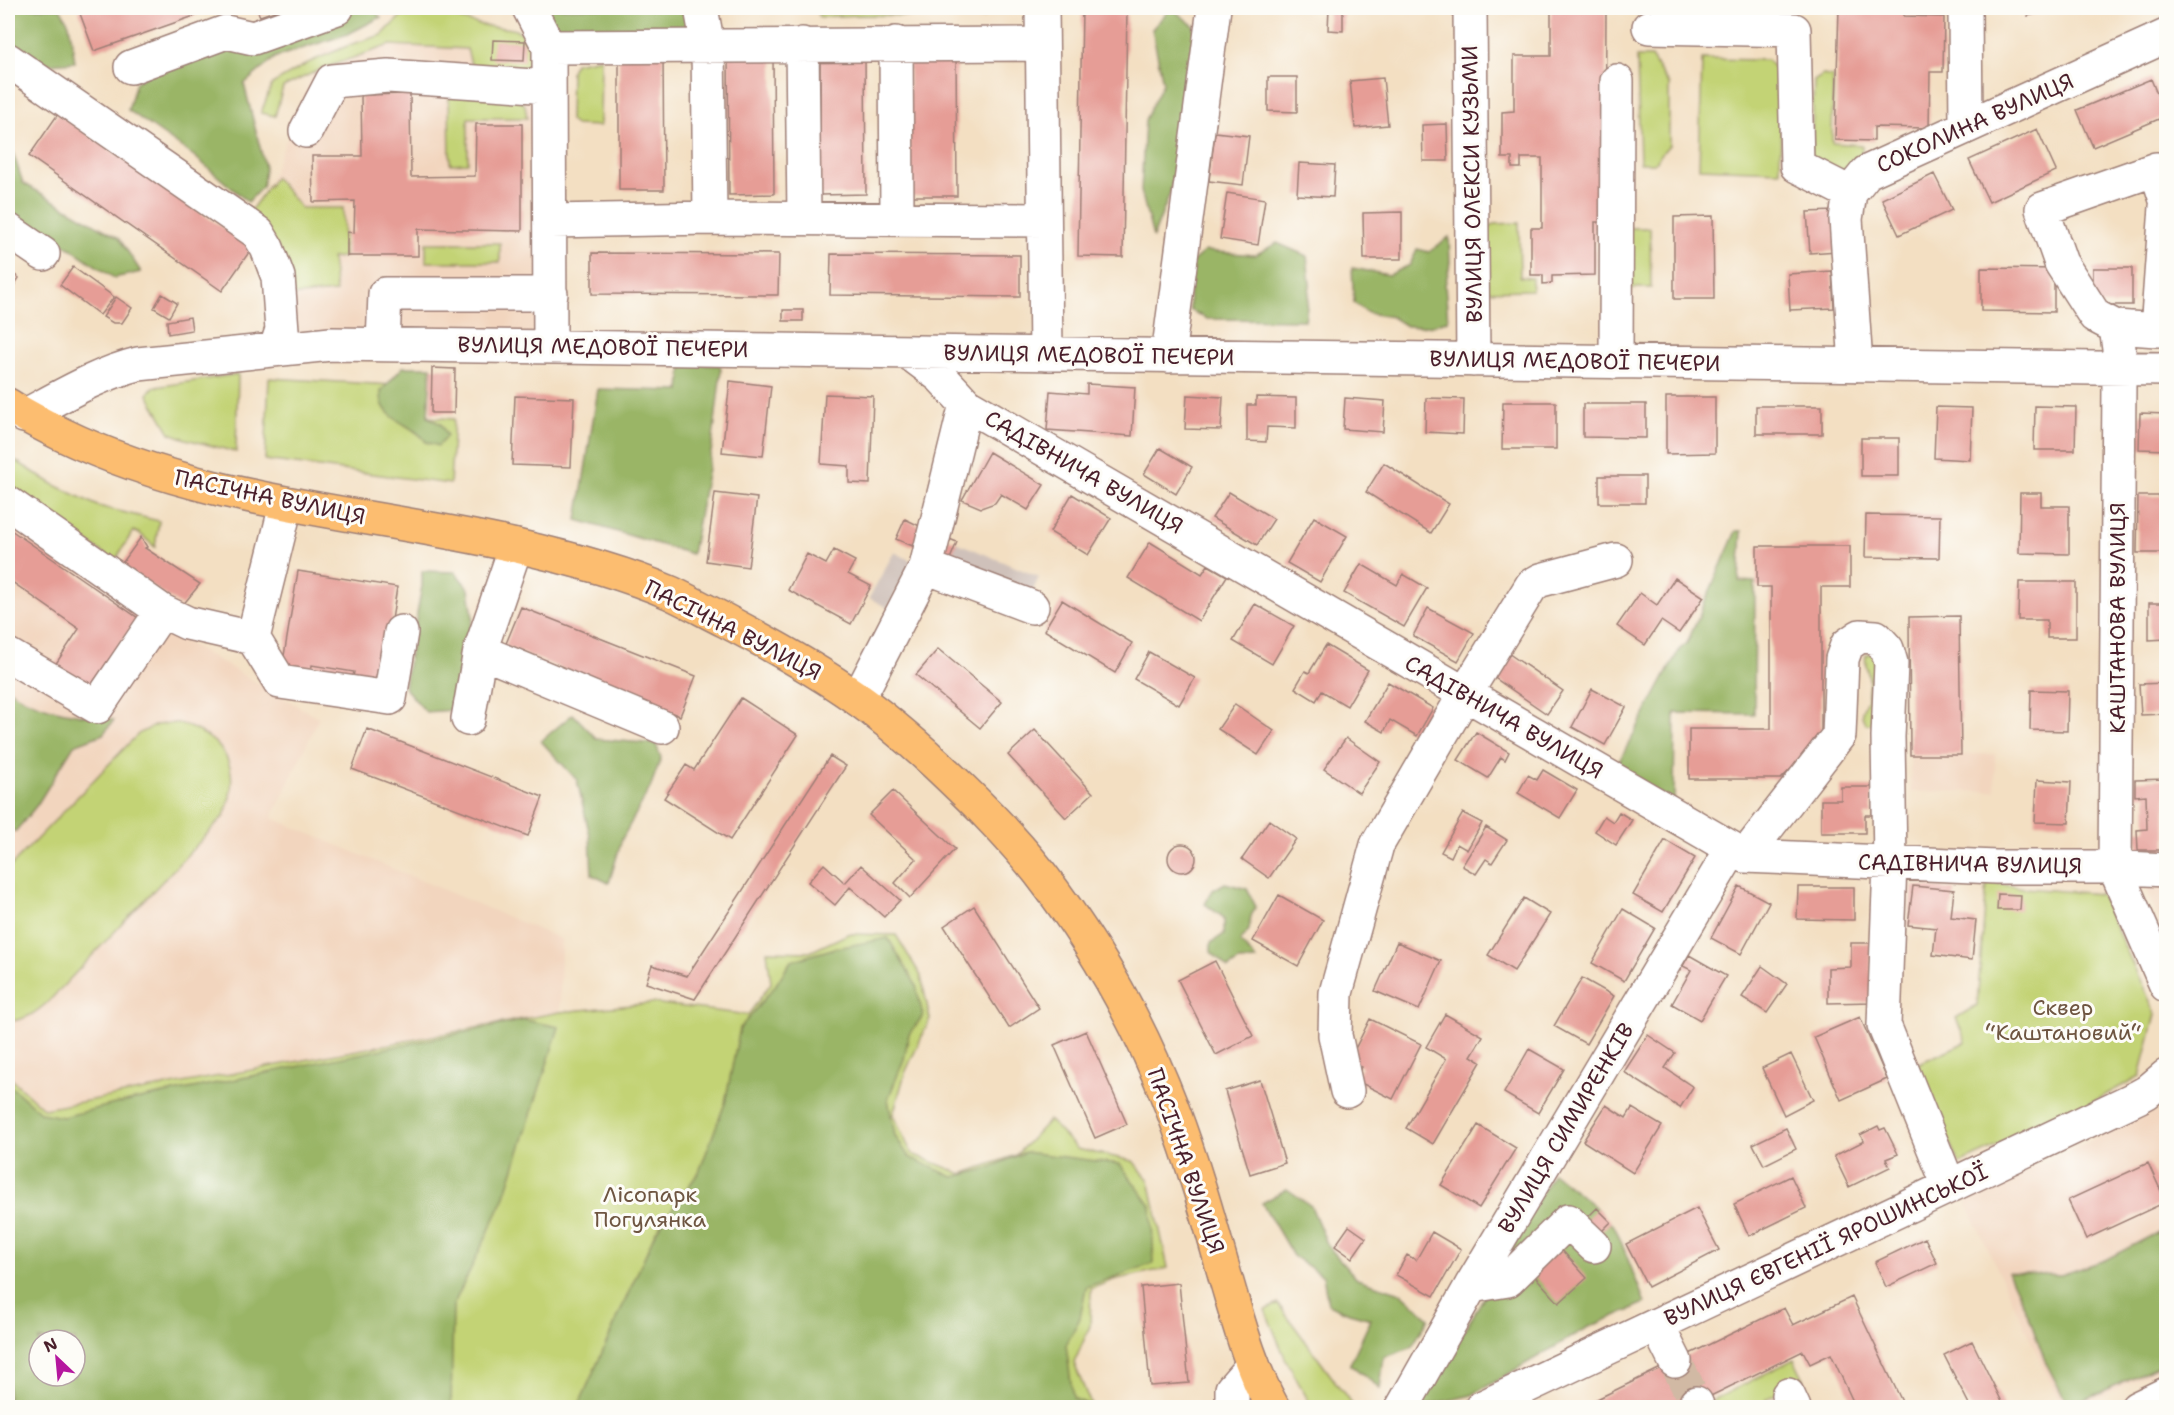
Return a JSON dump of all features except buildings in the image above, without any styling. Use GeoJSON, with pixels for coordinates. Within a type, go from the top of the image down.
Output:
{"type":"FeatureCollection","features":[{"type":"Feature","properties":{"kind":"main road","name":"ПАСІЧНА ВУЛИЦЯ"},"geometry":{"type":"LineString","coordinates":[[16,410],[87,447],[130,465],[209,487],[286,505],[465,534],[578,561],[671,594],[785,652],[858,699],[927,756],[1006,834],[1039,872],[1098,960],[1150,1055],[1175,1116],[1194,1169],[1253,1365],[1273,1407]]}},
{"type":"Feature","properties":{"kind":"street"},"geometry":{"type":"LineString","coordinates":[[131,67],[226,32],[253,38],[337,8]]}},
{"type":"Feature","properties":{"kind":"street"},"geometry":{"type":"LineString","coordinates":[[530,8],[549,47],[550,347]]}},
{"type":"Feature","properties":{"kind":"street"},"geometry":{"type":"LineString","coordinates":[[701,8],[708,46],[710,218]]}},
{"type":"Feature","properties":{"kind":"street"},"geometry":{"type":"LineString","coordinates":[[1042,8],[1046,354]]}},
{"type":"Feature","properties":{"kind":"street"},"geometry":{"type":"LineString","coordinates":[[1168,356],[1214,8]]}},
{"type":"Feature","properties":{"kind":"street","name":"ВУЛИЦЯ ОЛЕКСИ КУЗЬМИ"},"geometry":{"type":"LineString","coordinates":[[1470,8],[1473,360]]}},
{"type":"Feature","properties":{"kind":"street"},"geometry":{"type":"LineString","coordinates":[[1965,8],[1966,127]]}},
{"type":"Feature","properties":{"kind":"street"},"geometry":{"type":"LineString","coordinates":[[1649,27],[1794,30],[1797,166],[1850,193],[1846,219],[1856,365]]}},
{"type":"Feature","properties":{"kind":"street","name":"СОКОЛИНА ВУЛИЦЯ"},"geometry":{"type":"LineString","coordinates":[[1850,193],[1867,172],[2166,36]]}},
{"type":"Feature","properties":{"kind":"street"},"geometry":{"type":"LineString","coordinates":[[802,44],[804,218]]}},
{"type":"Feature","properties":{"kind":"street"},"geometry":{"type":"LineString","coordinates":[[896,44],[897,218]]}},
{"type":"Feature","properties":{"kind":"street"},"geometry":{"type":"LineString","coordinates":[[549,47],[1042,44]]}},
{"type":"Feature","properties":{"kind":"street"},"geometry":{"type":"LineString","coordinates":[[8,60],[258,233],[267,248],[278,277],[282,330],[276,348]]}},
{"type":"Feature","properties":{"kind":"street"},"geometry":{"type":"LineString","coordinates":[[306,131],[332,81],[388,76],[549,87]]}},
{"type":"Feature","properties":{"kind":"street"},"geometry":{"type":"LineString","coordinates":[[1616,362],[1617,81]]}},
{"type":"Feature","properties":{"kind":"street"},"geometry":{"type":"LineString","coordinates":[[2166,200],[2156,169],[2042,208],[2061,263],[2096,316],[2116,327],[2157,330],[2166,207]]}},
{"type":"Feature","properties":{"kind":"street"},"geometry":{"type":"LineString","coordinates":[[551,221],[710,218],[1044,220]]}},
{"type":"Feature","properties":{"kind":"street"},"geometry":{"type":"LineString","coordinates":[[8,230],[43,254]]}},
{"type":"Feature","properties":{"kind":"street"},"geometry":{"type":"LineString","coordinates":[[383,344],[385,294],[550,294]]}},
{"type":"Feature","properties":{"kind":"street","name":"КАШТАНОВА ВУЛИЦЯ"},"geometry":{"type":"LineString","coordinates":[[2115,867],[2119,369],[2116,327]]}},
{"type":"Feature","properties":{"kind":"street","name":"ВУЛИЦЯ МЕДОВОЇ ПЕЧЕРИ"},"geometry":{"type":"LineString","coordinates":[[16,410],[138,364],[331,344],[2166,369]]}},
{"type":"Feature","properties":{"kind":"street","name":"САДІВНИЧА ВУЛИЦЯ"},"geometry":{"type":"LineString","coordinates":[[908,352],[940,376],[966,404],[1738,852],[1890,863],[2166,870]]}},
{"type":"Feature","properties":{"kind":"street"},"geometry":{"type":"LineString","coordinates":[[858,699],[926,567],[966,404]]}},
{"type":"Feature","properties":{"kind":"street"},"geometry":{"type":"LineString","coordinates":[[8,503],[162,611],[187,623],[253,638]]}},
{"type":"Feature","properties":{"kind":"street"},"geometry":{"type":"LineString","coordinates":[[286,505],[253,638],[280,682],[390,698],[401,632]]}},
{"type":"Feature","properties":{"kind":"street"},"geometry":{"type":"LineString","coordinates":[[468,718],[480,651],[516,546]]}},
{"type":"Feature","properties":{"kind":"street"},"geometry":{"type":"LineString","coordinates":[[1347,1091],[1335,1035],[1336,993],[1377,845],[1532,585],[1541,580],[1617,560]]}},
{"type":"Feature","properties":{"kind":"street"},"geometry":{"type":"LineString","coordinates":[[926,567],[1032,607]]}},
{"type":"Feature","properties":{"kind":"street"},"geometry":{"type":"LineString","coordinates":[[8,655],[97,707],[162,611]]}},
{"type":"Feature","properties":{"kind":"street"},"geometry":{"type":"LineString","coordinates":[[1888,737],[1839,735],[1843,653],[1846,645],[1853,639],[1876,637],[1882,642],[1890,656],[1888,737],[1890,863],[1884,1025],[1949,1186]]}},
{"type":"Feature","properties":{"kind":"street"},"geometry":{"type":"LineString","coordinates":[[480,651],[662,726]]}},
{"type":"Feature","properties":{"kind":"street","name":"ВУЛИЦЯ СИМИРЕНКІВ"},"geometry":{"type":"LineString","coordinates":[[1402,1407],[1471,1286],[1738,852],[1839,735]]}},
{"type":"Feature","properties":{"kind":"street"},"geometry":{"type":"LineString","coordinates":[[2115,867],[2166,985]]}},
{"type":"Feature","properties":{"kind":"street","name":"ВУЛИЦЯ ЄВГЕНІЇ ЯРОШИНСЬКОЇ"},"geometry":{"type":"LineString","coordinates":[[1481,1407],[2138,1097],[2166,1076]]}},
{"type":"Feature","properties":{"kind":"street"},"geometry":{"type":"LineString","coordinates":[[1471,1286],[1508,1280],[1568,1221],[1594,1246]]}},
{"type":"Feature","properties":{"kind":"street"},"geometry":{"type":"LineString","coordinates":[[1657,1325],[1675,1361]]}},
{"type":"Feature","properties":{"kind":"street"},"geometry":{"type":"LineString","coordinates":[[1232,1407],[1232,1389],[1253,1365]]}},
{"type":"Feature","properties":{"kind":"street"},"geometry":{"type":"LineString","coordinates":[[2137,1407],[2166,1394]]}},
{"type":"Feature","properties":{"kind":"shaded area"},"geometry":{"type":"Polygon","coordinates":[[[542,44],[542,336],[294,339],[257,213],[323,48],[542,44]]]}},
{"type":"Feature","properties":{"kind":"shaded area"},"geometry":{"type":"Polygon","coordinates":[[[8,487],[121,565],[141,537],[145,548],[200,584],[182,606],[177,637],[319,718],[272,818],[561,939],[560,1012],[44,1109],[8,1076],[8,487]]]}},
{"type":"Feature","properties":{"kind":"shaded area"},"geometry":{"type":"Polygon","coordinates":[[[944,537],[1039,577],[1032,593],[937,553],[944,537]]]}},
{"type":"Feature","properties":{"kind":"shaded area"},"geometry":{"type":"Polygon","coordinates":[[[894,552],[912,561],[888,608],[869,598],[894,552]]]}},
{"type":"Feature","properties":{"kind":"shaded area"},"geometry":{"type":"Polygon","coordinates":[[[1995,754],[1995,791],[1911,792],[1910,755],[1995,754]]]}},
{"type":"Feature","properties":{"kind":"shaded area"},"geometry":{"type":"Polygon","coordinates":[[[2140,877],[2166,879],[2166,933],[2140,877]]]}},
{"type":"Feature","properties":{"kind":"shaded area"},"geometry":{"type":"Polygon","coordinates":[[[2151,1112],[2159,1113],[2166,1128],[2166,1366],[2079,1407],[2062,1407],[1965,1200],[2151,1112]]]}},
{"type":"Feature","properties":{"kind":"green space"},"geometry":{"type":"Polygon","coordinates":[[[8,8],[60,8],[69,24],[75,62],[34,65],[8,47],[8,8]]]}},
{"type":"Feature","properties":{"kind":"green space"},"geometry":{"type":"Polygon","coordinates":[[[345,8],[371,8],[381,17],[348,34],[276,57],[244,84],[265,167],[263,186],[248,202],[194,156],[128,110],[136,82],[169,62],[345,8]]]}},
{"type":"Feature","properties":{"kind":"green space"},"geometry":{"type":"Polygon","coordinates":[[[409,8],[439,12],[477,24],[520,32],[531,44],[535,65],[528,70],[472,68],[467,49],[390,45],[321,69],[283,87],[275,116],[261,113],[272,84],[310,62],[352,44],[382,35],[409,8]]]}},
{"type":"Feature","properties":{"kind":"green space"},"geometry":{"type":"Polygon","coordinates":[[[544,8],[716,8],[709,35],[559,35],[544,8]]]}},
{"type":"Feature","properties":{"kind":"green space"},"geometry":{"type":"Polygon","coordinates":[[[816,8],[984,8],[984,17],[860,15],[819,17],[816,8]]]}},
{"type":"Feature","properties":{"kind":"green space"},"geometry":{"type":"Polygon","coordinates":[[[1171,8],[1194,26],[1196,43],[1190,95],[1170,193],[1153,237],[1141,191],[1145,120],[1163,83],[1152,29],[1171,8]]]}},
{"type":"Feature","properties":{"kind":"green space"},"geometry":{"type":"Polygon","coordinates":[[[1637,57],[1651,57],[1669,85],[1669,145],[1654,163],[1640,163],[1637,57]]]}},
{"type":"Feature","properties":{"kind":"green space"},"geometry":{"type":"Polygon","coordinates":[[[601,58],[600,126],[575,125],[570,120],[571,71],[575,63],[601,58]]]}},
{"type":"Feature","properties":{"kind":"green space"},"geometry":{"type":"Polygon","coordinates":[[[1702,59],[1767,60],[1782,75],[1780,171],[1699,168],[1702,59]]]}},
{"type":"Feature","properties":{"kind":"green space"},"geometry":{"type":"Polygon","coordinates":[[[1823,75],[1833,77],[1832,143],[1862,145],[1861,162],[1838,171],[1811,156],[1814,81],[1823,75]]]}},
{"type":"Feature","properties":{"kind":"green space"},"geometry":{"type":"Polygon","coordinates":[[[453,94],[518,98],[525,105],[527,118],[468,118],[468,163],[450,164],[449,97],[453,94]]]}},
{"type":"Feature","properties":{"kind":"green space"},"geometry":{"type":"Polygon","coordinates":[[[8,138],[23,183],[119,238],[141,272],[114,278],[58,240],[8,213],[8,138]]]}},
{"type":"Feature","properties":{"kind":"green space"},"geometry":{"type":"Polygon","coordinates":[[[275,177],[301,208],[343,208],[344,257],[332,258],[336,292],[287,296],[248,214],[275,177]]]}},
{"type":"Feature","properties":{"kind":"green space"},"geometry":{"type":"Polygon","coordinates":[[[1519,223],[1520,277],[1532,278],[1532,290],[1481,291],[1481,234],[1494,224],[1519,223]]]}},
{"type":"Feature","properties":{"kind":"green space"},"geometry":{"type":"Polygon","coordinates":[[[1625,228],[1650,228],[1651,288],[1626,288],[1625,228]]]}},
{"type":"Feature","properties":{"kind":"green space"},"geometry":{"type":"Polygon","coordinates":[[[1449,237],[1450,264],[1445,285],[1448,320],[1430,326],[1406,326],[1392,317],[1368,313],[1354,303],[1352,268],[1389,275],[1410,265],[1417,249],[1429,252],[1449,237]]]}},
{"type":"Feature","properties":{"kind":"green space"},"geometry":{"type":"Polygon","coordinates":[[[426,243],[500,243],[500,262],[426,262],[426,243]]]}},
{"type":"Feature","properties":{"kind":"green space"},"geometry":{"type":"Polygon","coordinates":[[[1277,243],[1307,256],[1310,285],[1305,320],[1207,319],[1190,310],[1188,265],[1205,251],[1255,255],[1277,243]]]}},
{"type":"Feature","properties":{"kind":"green space"},"geometry":{"type":"Polygon","coordinates":[[[682,365],[720,365],[721,371],[712,447],[692,554],[577,520],[598,389],[680,391],[682,365]]]}},
{"type":"Feature","properties":{"kind":"green space"},"geometry":{"type":"Polygon","coordinates":[[[403,367],[431,367],[428,417],[441,424],[447,436],[438,446],[426,442],[416,432],[391,416],[383,405],[381,391],[403,367]]]}},
{"type":"Feature","properties":{"kind":"green space"},"geometry":{"type":"Polygon","coordinates":[[[238,374],[236,452],[170,433],[148,395],[150,390],[156,387],[238,374]]]}},
{"type":"Feature","properties":{"kind":"green space"},"geometry":{"type":"Polygon","coordinates":[[[269,378],[428,387],[428,417],[454,419],[450,484],[265,460],[269,378]]]}},
{"type":"Feature","properties":{"kind":"green space"},"geometry":{"type":"Polygon","coordinates":[[[8,456],[51,483],[98,506],[159,521],[155,547],[133,531],[115,561],[8,487],[8,456]]]}},
{"type":"Feature","properties":{"kind":"green space"},"geometry":{"type":"Polygon","coordinates":[[[1736,531],[1742,531],[1739,581],[1755,582],[1754,714],[1675,713],[1674,802],[1615,769],[1679,650],[1687,643],[1736,531]]]}},
{"type":"Feature","properties":{"kind":"green space"},"geometry":{"type":"Polygon","coordinates":[[[422,571],[455,572],[469,589],[473,618],[463,655],[453,710],[426,712],[404,687],[422,586],[422,571]]]}},
{"type":"Feature","properties":{"kind":"green space"},"geometry":{"type":"Polygon","coordinates":[[[1875,654],[1872,724],[1866,724],[1862,712],[1869,683],[1866,655],[1875,654]]]}},
{"type":"Feature","properties":{"kind":"green space"},"geometry":{"type":"Polygon","coordinates":[[[8,689],[45,707],[114,720],[103,734],[74,745],[37,805],[16,831],[8,831],[8,689]]]}},
{"type":"Feature","properties":{"kind":"green space"},"geometry":{"type":"Polygon","coordinates":[[[573,714],[597,739],[656,744],[661,758],[650,788],[622,839],[609,883],[592,875],[590,836],[577,780],[541,741],[573,714]]]}},
{"type":"Feature","properties":{"kind":"green space"},"geometry":{"type":"Polygon","coordinates":[[[177,723],[208,737],[226,757],[232,783],[224,816],[50,1000],[31,1015],[8,1021],[8,869],[138,734],[156,725],[177,723]]]}},
{"type":"Feature","properties":{"kind":"green space","name":"Сквер “Каштановий“"},"geometry":{"type":"Polygon","coordinates":[[[1987,882],[2024,888],[2100,894],[2156,1014],[2140,1076],[2083,1107],[1959,1164],[1915,1065],[1966,1042],[1956,1018],[1977,1005],[1987,882]]]}},
{"type":"Feature","properties":{"kind":"green space"},"geometry":{"type":"Polygon","coordinates":[[[1225,883],[1247,889],[1256,907],[1251,916],[1249,930],[1240,942],[1257,960],[1239,961],[1228,968],[1211,952],[1211,943],[1224,934],[1224,918],[1205,904],[1213,890],[1225,883]]]}},
{"type":"Feature","properties":{"kind":"green space","name":"Лісопарк Погулянка"},"geometry":{"type":"Polygon","coordinates":[[[848,934],[896,935],[921,976],[930,1019],[905,1073],[893,1115],[912,1154],[962,1174],[1016,1155],[1049,1120],[1077,1149],[1133,1161],[1149,1180],[1168,1268],[1113,1280],[1091,1289],[1090,1326],[1074,1363],[1091,1405],[1102,1407],[8,1407],[8,1076],[44,1109],[560,1012],[653,1003],[748,1015],[771,983],[767,951],[810,952],[848,934]]]}},
{"type":"Feature","properties":{"kind":"green space"},"geometry":{"type":"Polygon","coordinates":[[[888,938],[916,985],[923,1016],[909,1034],[904,1059],[888,1099],[895,1136],[909,1157],[953,1177],[987,1169],[1025,1152],[1120,1164],[1151,1206],[1154,1263],[1086,1287],[1080,1318],[1066,1345],[1073,1398],[1094,1407],[578,1407],[655,1233],[699,1172],[725,1103],[740,1028],[775,986],[791,961],[832,949],[888,938]]]}},
{"type":"Feature","properties":{"kind":"green space"},"geometry":{"type":"Polygon","coordinates":[[[525,1020],[559,1027],[504,1199],[453,1306],[451,1407],[8,1407],[8,1084],[41,1113],[63,1117],[115,1104],[525,1020]]]}},
{"type":"Feature","properties":{"kind":"green space"},"geometry":{"type":"Polygon","coordinates":[[[1553,1173],[1593,1205],[1616,1229],[1645,1303],[1587,1328],[1472,1395],[1420,1407],[1441,1367],[1473,1316],[1553,1173]]]}},
{"type":"Feature","properties":{"kind":"green space"},"geometry":{"type":"Polygon","coordinates":[[[1287,1189],[1311,1206],[1328,1246],[1357,1279],[1401,1293],[1429,1318],[1411,1348],[1384,1357],[1380,1388],[1350,1364],[1371,1319],[1328,1304],[1323,1276],[1293,1256],[1262,1203],[1287,1189]]]}},
{"type":"Feature","properties":{"kind":"green space"},"geometry":{"type":"Polygon","coordinates":[[[2166,1228],[2166,1362],[2069,1407],[2045,1361],[2030,1319],[2008,1272],[2061,1275],[2105,1260],[2166,1228]]]}},
{"type":"Feature","properties":{"kind":"green space"},"geometry":{"type":"Polygon","coordinates":[[[1278,1304],[1354,1407],[1312,1407],[1286,1360],[1265,1310],[1278,1304]]]}},
{"type":"Feature","properties":{"kind":"green space"},"geometry":{"type":"Polygon","coordinates":[[[1794,1359],[1804,1379],[1766,1399],[1770,1407],[1709,1407],[1707,1403],[1794,1359]]]}},
{"type":"Feature","properties":{"kind":"tunnel"},"geometry":{"type":"LineString","coordinates":[[1675,1361],[1696,1403]]}}]}
